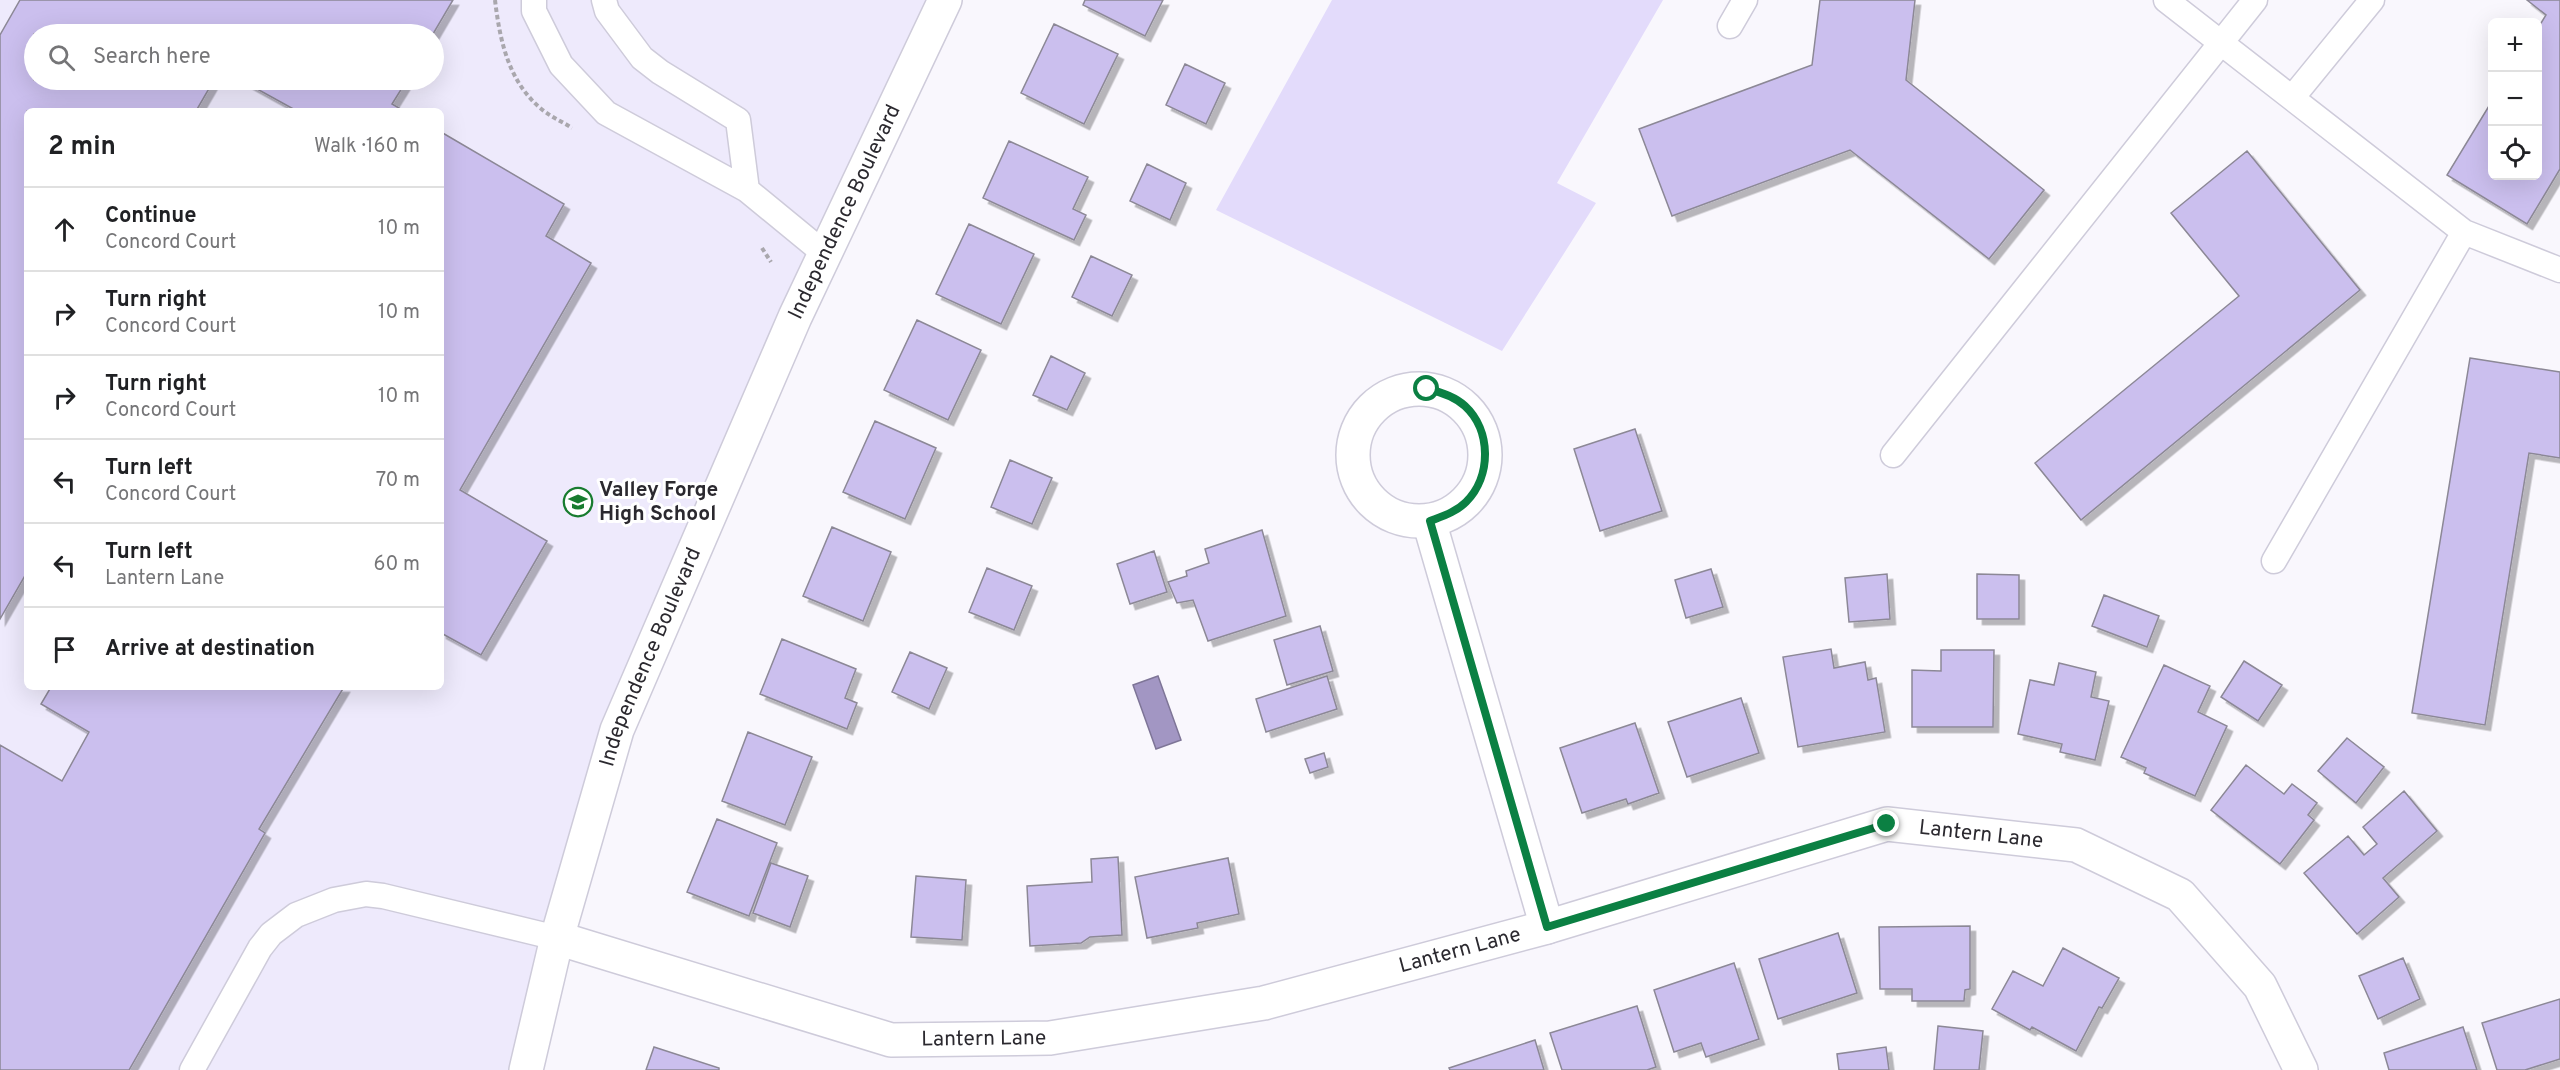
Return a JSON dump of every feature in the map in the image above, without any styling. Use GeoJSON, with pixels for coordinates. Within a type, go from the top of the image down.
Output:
{"type":"FeatureCollection","features":[{"type":"Feature","properties":{"kind":"street","name":"Independence Boulevard"},"geometry":{"type":"LineString","coordinates":[[526,1070],[557,938],[617,730],[795,317],[945,0]]}},
{"type":"Feature","properties":{"kind":"street"},"geometry":{"type":"LineString","coordinates":[[1406,389],[1427,389],[1448,394],[1465,406],[1478,423],[1485,443],[1485,464],[1479,484],[1473,493],[1467,501],[1449,514],[1430,521],[1406,520],[1385,512],[1368,497],[1357,477],[1353,454],[1357,432],[1368,412],[1386,397],[1406,389]]}},
{"type":"Feature","properties":{"kind":"street"},"geometry":{"type":"LineString","coordinates":[[1430,521],[1547,927]]}},
{"type":"Feature","properties":{"kind":"street","name":"Lantern Lane"},"geometry":{"type":"LineString","coordinates":[[557,938],[891,1040],[1050,1038],[1264,1003],[1547,927],[1887,824],[2076,845],[2180,895],[2260,986],[2301,1070]]}},
{"type":"Feature","properties":{"kind":"lane"},"geometry":{"type":"LineString","coordinates":[[534,0],[534,11],[561,65],[606,113],[747,190],[825,254]]}},
{"type":"Feature","properties":{"kind":"lane"},"geometry":{"type":"LineString","coordinates":[[604,0],[607,11],[642,58],[660,72],[738,120],[747,190]]}},
{"type":"Feature","properties":{"kind":"lane"},"geometry":{"type":"LineString","coordinates":[[1730,26],[1745,0]]}},
{"type":"Feature","properties":{"kind":"lane"},"geometry":{"type":"LineString","coordinates":[[2166,0],[2464,232],[2560,270]]}},
{"type":"Feature","properties":{"kind":"lane"},"geometry":{"type":"LineString","coordinates":[[1893,455],[2255,0]]}},
{"type":"Feature","properties":{"kind":"lane"},"geometry":{"type":"LineString","coordinates":[[2292,98],[2372,0]]}},
{"type":"Feature","properties":{"kind":"lane"},"geometry":{"type":"LineString","coordinates":[[2274,561],[2464,232]]}},
{"type":"Feature","properties":{"kind":"lane"},"geometry":{"type":"LineString","coordinates":[[192,1070],[260,948],[271,934],[296,915],[327,903],[366,894],[383,896],[557,938]]}},
{"type":"Feature","properties":{"kind":"shaded area","name":"Valley Forge High School"},"geometry":{"type":"Polygon","coordinates":[[[0,0],[945,0],[617,730],[526,1070],[0,1070],[0,0]]]}},
{"type":"Feature","properties":{"kind":"shaded area"},"geometry":{"type":"Polygon","coordinates":[[[1332,0],[1663,0],[1557,183],[1596,203],[1502,351],[1216,210],[1332,0]]]}},
{"type":"Feature","properties":{"kind":"shaded area"},"geometry":{"type":"Polygon","coordinates":[[[1158,676],[1181,740],[1156,749],[1133,685],[1158,676]]]}},
{"type":"Feature","properties":{"kind":"building"},"geometry":{"type":"Polygon","coordinates":[[[20,0],[453,0],[439,24],[24,24],[24,90],[208,90],[198,108],[24,108],[24,577],[0,619],[0,35],[20,0]]]}},
{"type":"Feature","properties":{"kind":"building"},"geometry":{"type":"Polygon","coordinates":[[[1085,0],[1163,0],[1145,36],[1083,5],[1085,0]]]}},
{"type":"Feature","properties":{"kind":"building"},"geometry":{"type":"Polygon","coordinates":[[[1820,0],[1915,0],[1906,80],[2044,190],[1989,259],[1850,150],[1672,216],[1639,129],[1812,65],[1820,0]]]}},
{"type":"Feature","properties":{"kind":"building"},"geometry":{"type":"Polygon","coordinates":[[[2527,0],[2560,0],[2560,169],[2527,224],[2447,175],[2488,108],[2488,180],[2542,180],[2542,22],[2546,15],[2527,0]]]}},
{"type":"Feature","properties":{"kind":"building"},"geometry":{"type":"Polygon","coordinates":[[[1054,24],[1118,54],[1084,124],[1021,93],[1054,24]]]}},
{"type":"Feature","properties":{"kind":"building"},"geometry":{"type":"Polygon","coordinates":[[[1185,64],[1225,83],[1206,124],[1166,105],[1185,64]]]}},
{"type":"Feature","properties":{"kind":"building"},"geometry":{"type":"Polygon","coordinates":[[[259,90],[401,90],[392,104],[399,108],[292,108],[259,90]]]}},
{"type":"Feature","properties":{"kind":"building","name":"Valley Forge High School"},"geometry":{"type":"Polygon","coordinates":[[[444,134],[564,204],[546,236],[591,263],[460,490],[547,541],[481,655],[444,635],[444,134]]]}},
{"type":"Feature","properties":{"kind":"building"},"geometry":{"type":"Polygon","coordinates":[[[1009,141],[1088,177],[1073,209],[1086,215],[1074,240],[983,198],[1009,141]]]}},
{"type":"Feature","properties":{"kind":"building"},"geometry":{"type":"Polygon","coordinates":[[[2247,151],[2360,290],[2081,520],[2035,463],[2239,296],[2171,213],[2247,151]]]}},
{"type":"Feature","properties":{"kind":"building"},"geometry":{"type":"Polygon","coordinates":[[[1147,164],[1186,183],[1170,220],[1130,201],[1147,164]]]}},
{"type":"Feature","properties":{"kind":"building"},"geometry":{"type":"Polygon","coordinates":[[[969,224],[1034,254],[1001,324],[936,294],[969,224]]]}},
{"type":"Feature","properties":{"kind":"building"},"geometry":{"type":"Polygon","coordinates":[[[1091,256],[1132,275],[1112,316],[1072,297],[1091,256]]]}},
{"type":"Feature","properties":{"kind":"building"},"geometry":{"type":"Polygon","coordinates":[[[917,320],[981,350],[948,420],[884,390],[917,320]]]}},
{"type":"Feature","properties":{"kind":"building"},"geometry":{"type":"Polygon","coordinates":[[[1051,356],[1085,373],[1067,410],[1033,395],[1051,356]]]}},
{"type":"Feature","properties":{"kind":"building"},"geometry":{"type":"Polygon","coordinates":[[[2470,358],[2560,372],[2560,458],[2529,453],[2485,725],[2412,713],[2470,358]]]}},
{"type":"Feature","properties":{"kind":"building"},"geometry":{"type":"Polygon","coordinates":[[[875,421],[936,448],[905,519],[843,492],[875,421]]]}},
{"type":"Feature","properties":{"kind":"building"},"geometry":{"type":"Polygon","coordinates":[[[1635,429],[1662,511],[1600,531],[1574,449],[1635,429]]]}},
{"type":"Feature","properties":{"kind":"building"},"geometry":{"type":"Polygon","coordinates":[[[1010,460],[1052,478],[1032,524],[991,507],[1010,460]]]}},
{"type":"Feature","properties":{"kind":"building"},"geometry":{"type":"Polygon","coordinates":[[[832,527],[891,552],[863,621],[803,596],[832,527]]]}},
{"type":"Feature","properties":{"kind":"building"},"geometry":{"type":"Polygon","coordinates":[[[1262,530],[1286,616],[1208,641],[1193,600],[1177,603],[1168,582],[1187,576],[1186,571],[1209,563],[1205,549],[1262,530]]]}},
{"type":"Feature","properties":{"kind":"building"},"geometry":{"type":"Polygon","coordinates":[[[1154,551],[1167,592],[1130,604],[1117,564],[1154,551]]]}},
{"type":"Feature","properties":{"kind":"building"},"geometry":{"type":"Polygon","coordinates":[[[987,568],[1032,586],[1014,630],[969,612],[987,568]]]}},
{"type":"Feature","properties":{"kind":"building"},"geometry":{"type":"Polygon","coordinates":[[[1711,569],[1723,607],[1686,618],[1675,580],[1711,569]]]}},
{"type":"Feature","properties":{"kind":"building"},"geometry":{"type":"Polygon","coordinates":[[[1887,574],[1890,619],[1849,622],[1845,578],[1887,574]]]}},
{"type":"Feature","properties":{"kind":"building"},"geometry":{"type":"Polygon","coordinates":[[[1977,574],[2019,575],[2019,619],[1977,619],[1977,574]]]}},
{"type":"Feature","properties":{"kind":"building"},"geometry":{"type":"Polygon","coordinates":[[[2104,595],[2159,616],[2147,647],[2092,626],[2104,595]]]}},
{"type":"Feature","properties":{"kind":"building"},"geometry":{"type":"Polygon","coordinates":[[[1320,626],[1333,671],[1287,685],[1274,640],[1320,626]]]}},
{"type":"Feature","properties":{"kind":"building"},"geometry":{"type":"Polygon","coordinates":[[[782,639],[856,669],[845,698],[857,703],[847,729],[760,694],[782,639]]]}},
{"type":"Feature","properties":{"kind":"building"},"geometry":{"type":"Polygon","coordinates":[[[1831,649],[1834,668],[1865,662],[1868,680],[1876,678],[1885,732],[1798,747],[1783,657],[1831,649]]]}},
{"type":"Feature","properties":{"kind":"building"},"geometry":{"type":"Polygon","coordinates":[[[1941,650],[1994,650],[1993,727],[1912,727],[1912,670],[1941,671],[1941,650]]]}},
{"type":"Feature","properties":{"kind":"building"},"geometry":{"type":"Polygon","coordinates":[[[910,652],[947,668],[929,709],[892,692],[910,652]]]}},
{"type":"Feature","properties":{"kind":"building"},"geometry":{"type":"Polygon","coordinates":[[[2244,661],[2282,685],[2258,721],[2221,697],[2244,661]]]}},
{"type":"Feature","properties":{"kind":"building"},"geometry":{"type":"Polygon","coordinates":[[[2059,663],[2096,672],[2091,697],[2109,701],[2095,760],[2060,752],[2062,744],[2018,734],[2030,680],[2054,685],[2059,663]]]}},
{"type":"Feature","properties":{"kind":"building"},"geometry":{"type":"Polygon","coordinates":[[[2164,665],[2210,686],[2198,712],[2227,726],[2195,796],[2144,773],[2146,768],[2121,757],[2164,665]]]}},
{"type":"Feature","properties":{"kind":"building"},"geometry":{"type":"Polygon","coordinates":[[[1327,676],[1337,709],[1266,732],[1256,699],[1327,676]]]}},
{"type":"Feature","properties":{"kind":"building"},"geometry":{"type":"Polygon","coordinates":[[[49,690],[342,690],[259,829],[265,833],[129,1070],[0,1070],[0,745],[62,781],[89,732],[41,704],[49,690]]]}},
{"type":"Feature","properties":{"kind":"building"},"geometry":{"type":"Polygon","coordinates":[[[1741,698],[1759,753],[1687,777],[1668,722],[1741,698]]]}},
{"type":"Feature","properties":{"kind":"building"},"geometry":{"type":"Polygon","coordinates":[[[1635,723],[1659,793],[1628,804],[1626,799],[1582,813],[1560,748],[1635,723]]]}},
{"type":"Feature","properties":{"kind":"building"},"geometry":{"type":"Polygon","coordinates":[[[748,732],[812,757],[785,825],[722,801],[748,732]]]}},
{"type":"Feature","properties":{"kind":"building"},"geometry":{"type":"Polygon","coordinates":[[[2347,738],[2384,767],[2356,803],[2318,771],[2347,738]]]}},
{"type":"Feature","properties":{"kind":"building"},"geometry":{"type":"Polygon","coordinates":[[[1324,753],[1328,767],[1310,773],[1305,759],[1324,753]]]}},
{"type":"Feature","properties":{"kind":"building"},"geometry":{"type":"Polygon","coordinates":[[[2246,765],[2284,794],[2292,784],[2317,803],[2308,815],[2314,820],[2280,864],[2211,810],[2246,765]]]}},
{"type":"Feature","properties":{"kind":"building"},"geometry":{"type":"Polygon","coordinates":[[[2404,791],[2437,831],[2383,878],[2399,897],[2357,934],[2304,873],[2348,836],[2364,855],[2377,844],[2363,827],[2404,791]]]}},
{"type":"Feature","properties":{"kind":"building"},"geometry":{"type":"Polygon","coordinates":[[[717,819],[777,843],[749,916],[687,892],[717,819]]]}},
{"type":"Feature","properties":{"kind":"building"},"geometry":{"type":"Polygon","coordinates":[[[1118,857],[1122,935],[1090,937],[1081,943],[1030,946],[1027,886],[1092,882],[1091,859],[1118,857]]]}},
{"type":"Feature","properties":{"kind":"building"},"geometry":{"type":"Polygon","coordinates":[[[1228,858],[1239,914],[1197,923],[1198,928],[1147,938],[1135,877],[1228,858]]]}},
{"type":"Feature","properties":{"kind":"building"},"geometry":{"type":"Polygon","coordinates":[[[771,863],[808,876],[790,927],[753,913],[771,863]]]}},
{"type":"Feature","properties":{"kind":"building"},"geometry":{"type":"Polygon","coordinates":[[[916,876],[966,880],[962,940],[911,937],[916,876]]]}},
{"type":"Feature","properties":{"kind":"building"},"geometry":{"type":"Polygon","coordinates":[[[1970,926],[1970,989],[1965,990],[1964,1001],[1912,1001],[1912,989],[1880,989],[1879,927],[1970,926]]]}},
{"type":"Feature","properties":{"kind":"building"},"geometry":{"type":"Polygon","coordinates":[[[1838,933],[1857,993],[1778,1019],[1759,959],[1838,933]]]}},
{"type":"Feature","properties":{"kind":"building"},"geometry":{"type":"Polygon","coordinates":[[[2063,948],[2119,978],[2102,1008],[2099,1007],[2076,1051],[1992,1009],[2013,971],[2043,986],[2063,948]]]}},
{"type":"Feature","properties":{"kind":"building"},"geometry":{"type":"Polygon","coordinates":[[[2403,958],[2420,999],[2378,1019],[2359,976],[2403,958]]]}},
{"type":"Feature","properties":{"kind":"building"},"geometry":{"type":"Polygon","coordinates":[[[1734,963],[1759,1039],[1706,1057],[1701,1043],[1674,1052],[1654,990],[1734,963]]]}},
{"type":"Feature","properties":{"kind":"building"},"geometry":{"type":"Polygon","coordinates":[[[2560,999],[2560,1059],[2525,1070],[2497,1070],[2482,1023],[2560,999]]]}},
{"type":"Feature","properties":{"kind":"building"},"geometry":{"type":"Polygon","coordinates":[[[1637,1006],[1656,1067],[1647,1070],[1562,1070],[1550,1033],[1637,1006]]]}},
{"type":"Feature","properties":{"kind":"building"},"geometry":{"type":"Polygon","coordinates":[[[1938,1026],[1983,1031],[1979,1070],[1934,1070],[1938,1026]]]}},
{"type":"Feature","properties":{"kind":"building"},"geometry":{"type":"Polygon","coordinates":[[[2463,1027],[2477,1070],[2389,1070],[2384,1053],[2463,1027]]]}},
{"type":"Feature","properties":{"kind":"building"},"geometry":{"type":"Polygon","coordinates":[[[1535,1040],[1544,1070],[1450,1070],[1449,1068],[1535,1040]]]}},
{"type":"Feature","properties":{"kind":"building"},"geometry":{"type":"Polygon","coordinates":[[[654,1047],[719,1068],[719,1070],[646,1070],[654,1047]]]}},
{"type":"Feature","properties":{"kind":"building"},"geometry":{"type":"Polygon","coordinates":[[[1886,1047],[1889,1070],[1839,1070],[1837,1054],[1886,1047]]]}},
{"type":"Feature","properties":{"kind":"place","name":"Valley Forge High School"},"geometry":{"type":"Point","coordinates":[578,502]}},
{"type":"Feature","properties":{"kind":"route"},"geometry":{"type":"LineString","coordinates":[[1427,389],[1448,394],[1465,406],[1478,423],[1485,443],[1485,464],[1479,484],[1467,501],[1449,514],[1430,521],[1547,927],[1887,824]]}}]}
